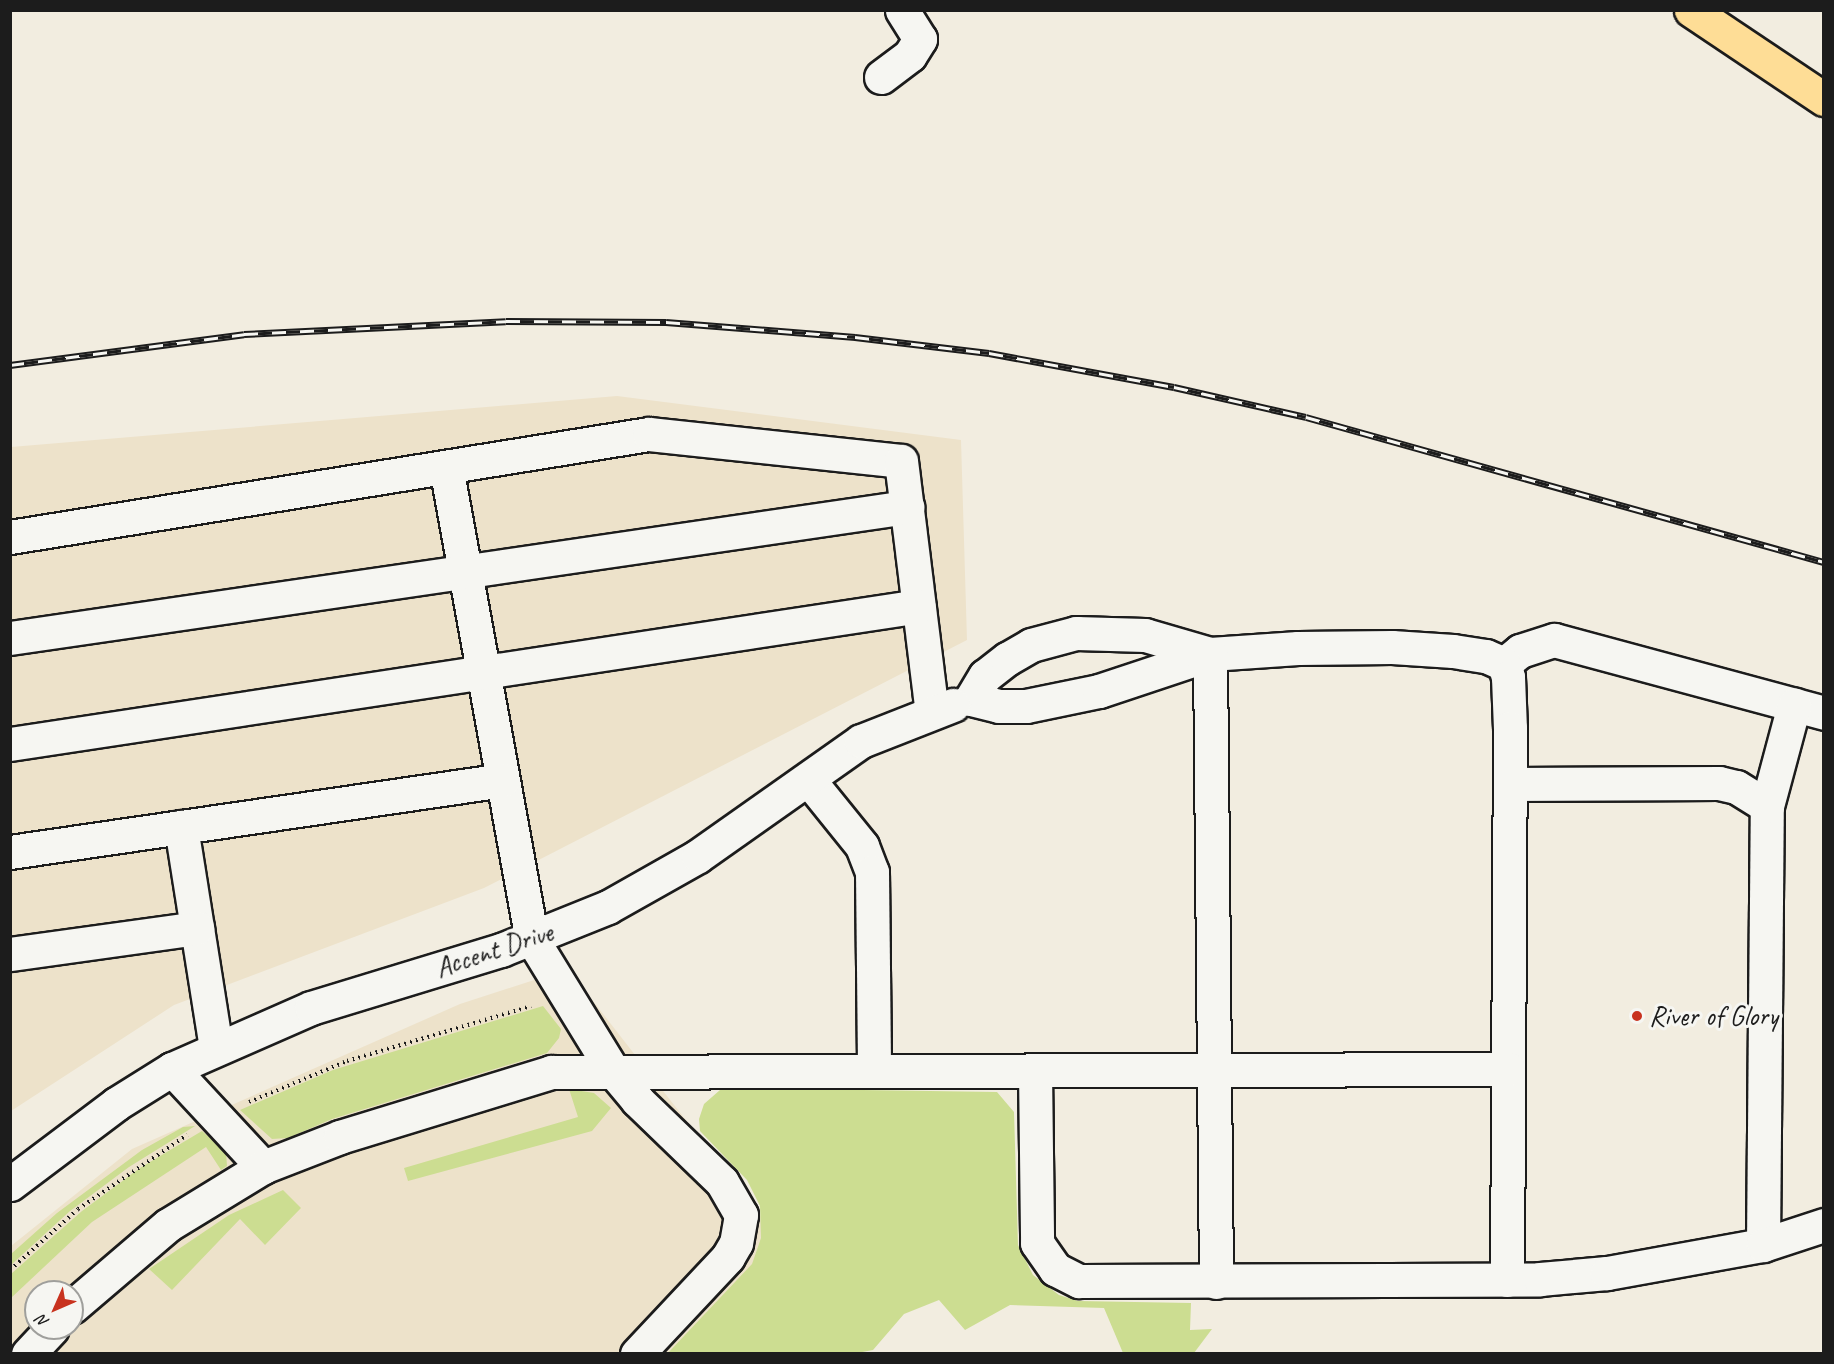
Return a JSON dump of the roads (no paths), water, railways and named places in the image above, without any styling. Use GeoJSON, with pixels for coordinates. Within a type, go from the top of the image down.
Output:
{"type":"FeatureCollection","features":[{"type":"Feature","properties":{"kind":"highway"},"geometry":{"type":"LineString","coordinates":[[1691,10],[1824,99]]}},
{"type":"Feature","properties":{"kind":"street"},"geometry":{"type":"LineString","coordinates":[[880,77],[910,55],[920,39],[902,10]]}},
{"type":"Feature","properties":{"kind":"street"},"geometry":{"type":"LineString","coordinates":[[10,537],[649,434],[901,461],[932,712]]}},
{"type":"Feature","properties":{"kind":"street"},"geometry":{"type":"LineString","coordinates":[[446,468],[532,939],[613,1071],[637,1100],[722,1182],[741,1215],[736,1243],[728,1257],[637,1353]]}},
{"type":"Feature","properties":{"kind":"street"},"geometry":{"type":"LineString","coordinates":[[10,638],[907,507]]}},
{"type":"Feature","properties":{"kind":"street"},"geometry":{"type":"LineString","coordinates":[[10,744],[919,606]]}},
{"type":"Feature","properties":{"kind":"street"},"geometry":{"type":"LineString","coordinates":[[1210,654],[1145,635],[1076,633],[1031,645],[1006,659],[985,676],[971,699],[999,706],[1052,702],[1146,677],[1210,654],[1392,647],[1486,656],[1504,664]]}},
{"type":"Feature","properties":{"kind":"street"},"geometry":{"type":"LineString","coordinates":[[1504,664],[1520,651],[1554,640],[1809,709],[1767,806],[1764,1245]]}},
{"type":"Feature","properties":{"kind":"street"},"geometry":{"type":"LineString","coordinates":[[1210,654],[1216,1282]]}},
{"type":"Feature","properties":{"kind":"street"},"geometry":{"type":"LineString","coordinates":[[1504,664],[1509,690],[1510,784],[1507,1280]]}},
{"type":"Feature","properties":{"kind":"street","name":"Accent Drive"},"geometry":{"type":"LineString","coordinates":[[10,1184],[116,1104],[172,1068],[311,1008],[532,939],[608,907],[657,880],[861,741],[971,699]]}},
{"type":"Feature","properties":{"kind":"street"},"geometry":{"type":"LineString","coordinates":[[808,779],[862,846],[872,872],[874,1070]]}},
{"type":"Feature","properties":{"kind":"street"},"geometry":{"type":"LineString","coordinates":[[10,852],[503,780]]}},
{"type":"Feature","properties":{"kind":"street"},"geometry":{"type":"LineString","coordinates":[[1510,784],[1719,783],[1736,787],[1767,806]]}},
{"type":"Feature","properties":{"kind":"street"},"geometry":{"type":"LineString","coordinates":[[181,827],[216,1048]]}},
{"type":"Feature","properties":{"kind":"street"},"geometry":{"type":"LineString","coordinates":[[10,954],[197,928]]}},
{"type":"Feature","properties":{"kind":"street"},"geometry":{"type":"LineString","coordinates":[[172,1068],[263,1167]]}},
{"type":"Feature","properties":{"kind":"street"},"geometry":{"type":"LineString","coordinates":[[84,1297],[168,1225],[263,1167],[340,1137],[551,1072],[1508,1069]]}},
{"type":"Feature","properties":{"kind":"street"},"geometry":{"type":"LineString","coordinates":[[1035,1070],[1035,1230],[1044,1256],[1055,1269],[1079,1281],[1507,1280],[1608,1273],[1764,1245],[1824,1225]]}},
{"type":"Feature","properties":{"kind":"street"},"geometry":{"type":"LineString","coordinates":[[28,1353],[40,1340]]}},
{"type":"Feature","properties":{"kind":"railway"},"geometry":{"type":"LineString","coordinates":[[10,365],[244,334],[506,321],[666,322],[855,337],[989,353],[1174,387],[1306,417],[1824,562]]}},
{"type":"Feature","properties":{"kind":"place","name":"River of Glory"},"geometry":{"type":"Point","coordinates":[1637,1016]}}]}
